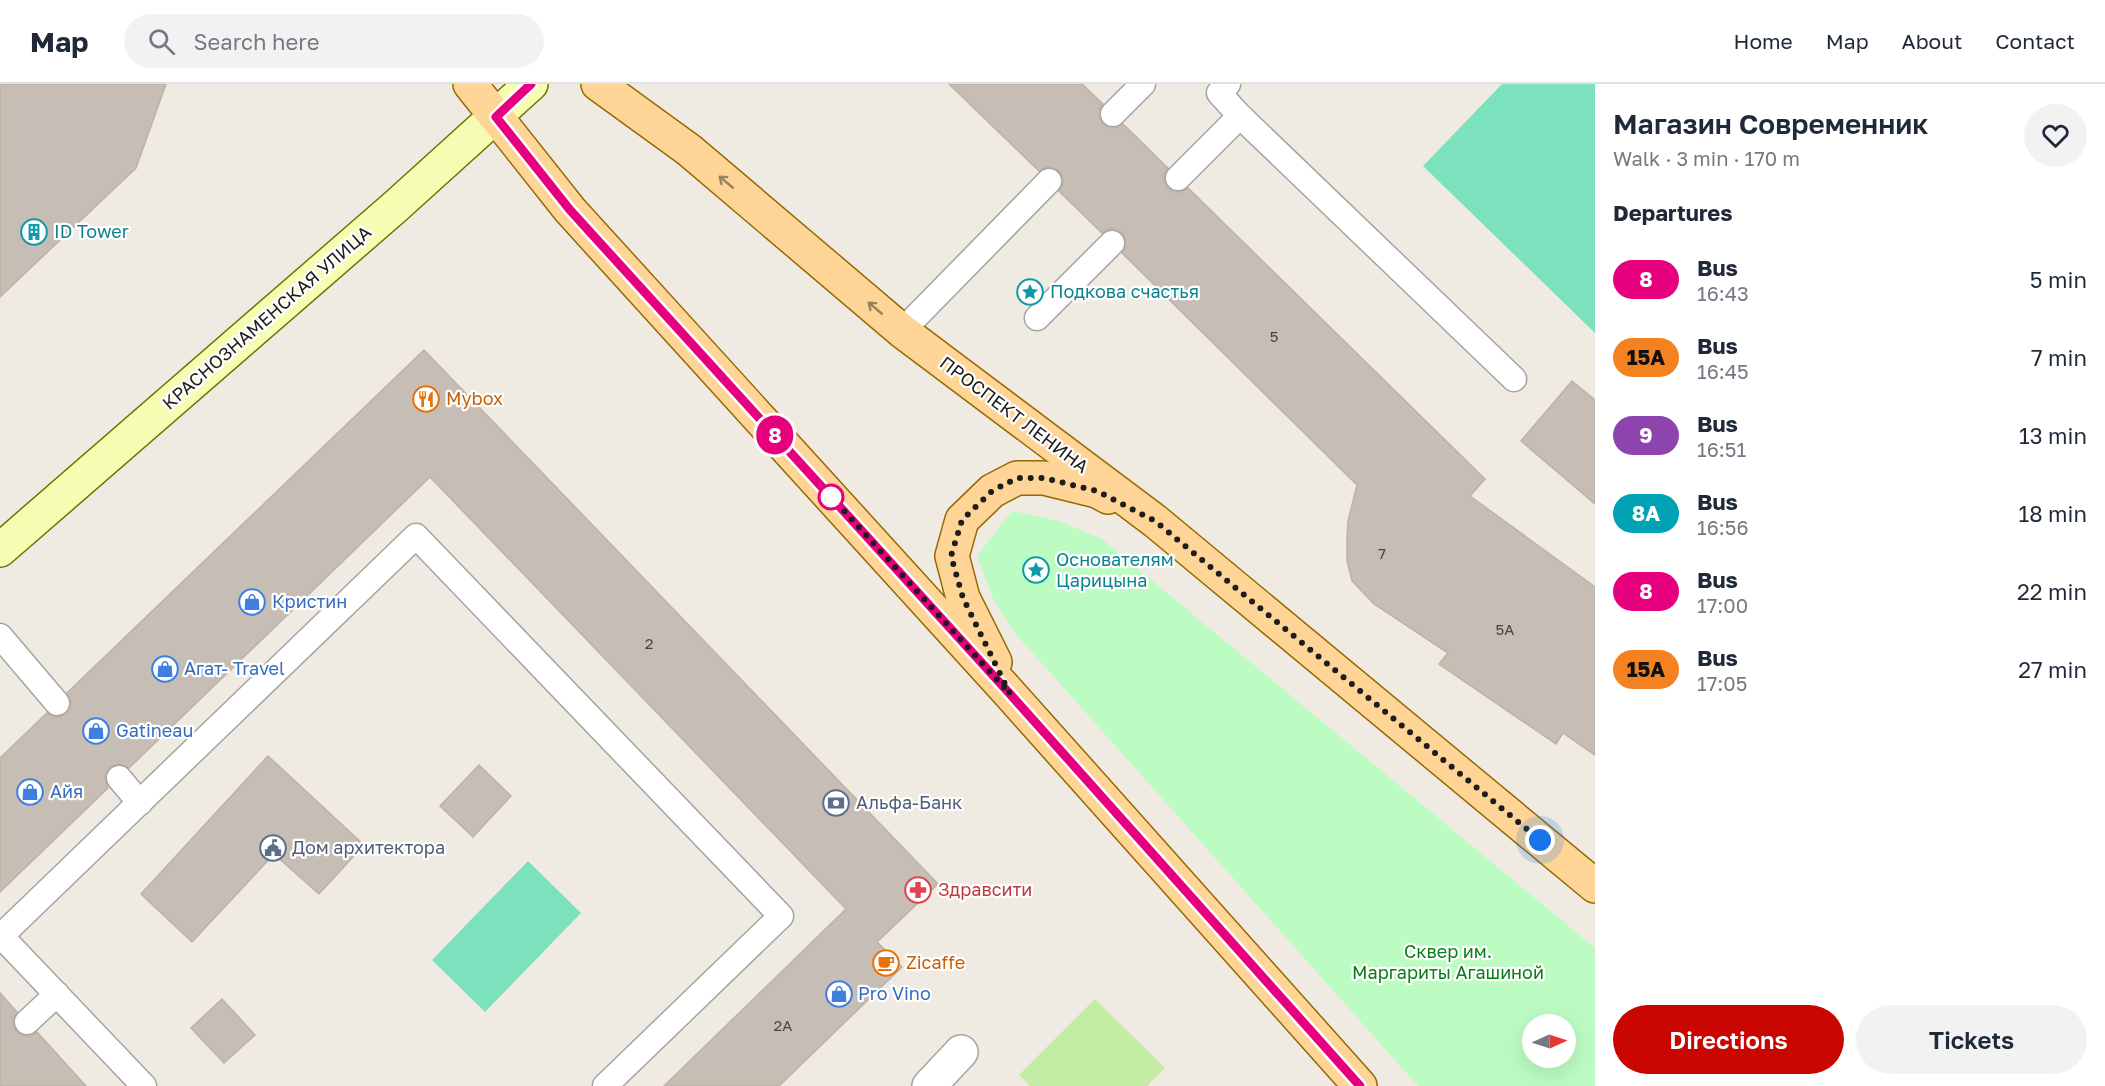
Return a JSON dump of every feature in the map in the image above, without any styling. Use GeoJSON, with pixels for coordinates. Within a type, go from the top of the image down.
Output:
{"type":"FeatureCollection","features":[{"type":"Feature","properties":{"kind":"main road"},"geometry":{"type":"LineString","coordinates":[[470,84],[570,210],[1010,694],[1360,1086]]}},
{"type":"Feature","properties":{"kind":"main road","name":"КРАСНОЗНАМЕНСКАЯ УЛИЦА"},"geometry":{"type":"LineString","coordinates":[[0,550],[531,84]]}},
{"type":"Feature","properties":{"kind":"main road","name":"ПРОСПЕКТ ЛЕНИНА"},"geometry":{"type":"LineString","coordinates":[[598,84],[689,150],[902,331],[1155,521],[1595,886]]}},
{"type":"Feature","properties":{"kind":"main road"},"geometry":{"type":"LineString","coordinates":[[1010,694],[963,598],[951,556],[962,520],[992,491],[1017,478],[1044,478],[1097,491],[1155,521]]}},
{"type":"Feature","properties":{"kind":"street"},"geometry":{"type":"LineString","coordinates":[[929,1086],[961,1052]]}},
{"type":"Feature","properties":{"kind":"lane"},"geometry":{"type":"LineString","coordinates":[[1113,114],[1143,84]]}},
{"type":"Feature","properties":{"kind":"lane"},"geometry":{"type":"LineString","coordinates":[[1228,84],[1219,93],[1240,116],[1514,380]]}},
{"type":"Feature","properties":{"kind":"lane"},"geometry":{"type":"LineString","coordinates":[[1178,178],[1240,116]]}},
{"type":"Feature","properties":{"kind":"lane"},"geometry":{"type":"LineString","coordinates":[[902,331],[1049,181]]}},
{"type":"Feature","properties":{"kind":"lane"},"geometry":{"type":"LineString","coordinates":[[1037,318],[1112,243]]}},
{"type":"Feature","properties":{"kind":"lane"},"geometry":{"type":"LineString","coordinates":[[144,1086],[1,936],[416,536],[781,916],[605,1086]]}},
{"type":"Feature","properties":{"kind":"lane"},"geometry":{"type":"LineString","coordinates":[[0,636],[57,703]]}},
{"type":"Feature","properties":{"kind":"lane"},"geometry":{"type":"LineString","coordinates":[[119,778],[140,803]]}},
{"type":"Feature","properties":{"kind":"lane"},"geometry":{"type":"LineString","coordinates":[[27,1022],[57,994]]}},
{"type":"Feature","properties":{"kind":"green space"},"geometry":{"type":"Polygon","coordinates":[[[1502,84],[1595,84],[1595,333],[1423,166],[1502,84]]]}},
{"type":"Feature","properties":{"kind":"green space","name":"Сквер им. Маргариты Агашиной"},"geometry":{"type":"Polygon","coordinates":[[[1012,511],[1059,521],[1102,539],[1595,948],[1595,1086],[1418,1086],[1014,632],[993,599],[977,556],[1012,511]]]}},
{"type":"Feature","properties":{"kind":"green space"},"geometry":{"type":"Polygon","coordinates":[[[528,861],[581,913],[485,1012],[432,960],[528,861]]]}},
{"type":"Feature","properties":{"kind":"green space"},"geometry":{"type":"Polygon","coordinates":[[[1095,999],[1165,1068],[1147,1086],[1030,1086],[1019,1075],[1095,999]]]}},
{"type":"Feature","properties":{"kind":"building","name":"ID Tower"},"geometry":{"type":"Polygon","coordinates":[[[0,84],[166,84],[136,168],[0,297],[0,84]]]}},
{"type":"Feature","properties":{"kind":"building"},"geometry":{"type":"Polygon","coordinates":[[[949,84],[1082,84],[1103,104],[1099,110],[1099,117],[1103,124],[1109,128],[1116,128],[1123,124],[1168,168],[1164,174],[1164,181],[1168,188],[1174,192],[1181,192],[1188,188],[1485,479],[1470,496],[1595,587],[1595,755],[1563,733],[1556,744],[1439,664],[1448,653],[1374,604],[1352,581],[1347,561],[1348,521],[1357,485],[1122,253],[1126,247],[1126,240],[1122,233],[1116,229],[1109,229],[1102,233],[1059,191],[1063,178],[1059,171],[1052,167],[1039,171],[949,84]]]}},
{"type":"Feature","properties":{"kind":"building"},"geometry":{"type":"Polygon","coordinates":[[[424,350],[938,884],[877,942],[902,967],[779,1086],[664,1086],[846,909],[430,477],[129,768],[117,764],[109,768],[105,774],[108,788],[0,892],[0,758],[47,713],[53,717],[59,717],[67,713],[71,707],[71,701],[67,693],[424,350]]]}},
{"type":"Feature","properties":{"kind":"building"},"geometry":{"type":"Polygon","coordinates":[[[1572,381],[1595,400],[1595,504],[1521,441],[1572,381]]]}},
{"type":"Feature","properties":{"kind":"building","name":"Дом архитектора"},"geometry":{"type":"Polygon","coordinates":[[[268,756],[364,845],[319,894],[274,854],[192,942],[141,894],[268,756]]]}},
{"type":"Feature","properties":{"kind":"building"},"geometry":{"type":"Polygon","coordinates":[[[479,765],[511,796],[473,837],[440,806],[479,765]]]}},
{"type":"Feature","properties":{"kind":"building"},"geometry":{"type":"Polygon","coordinates":[[[0,993],[17,1012],[13,1018],[16,1031],[23,1036],[31,1036],[37,1032],[86,1086],[0,1086],[0,993]]]}},
{"type":"Feature","properties":{"kind":"building"},"geometry":{"type":"Polygon","coordinates":[[[222,999],[255,1035],[224,1063],[191,1028],[222,999]]]}},
{"type":"Feature","properties":{"kind":"bus line","name":"8"},"geometry":{"type":"LineString","coordinates":[[531,84],[496,117],[570,210],[1010,694],[1360,1086]]}},
{"type":"Feature","properties":{"kind":"place","name":"ID Tower"},"geometry":{"type":"Point","coordinates":[34,232]}},
{"type":"Feature","properties":{"kind":"place","name":"Подкова счастья"},"geometry":{"type":"Point","coordinates":[1030,292]}},
{"type":"Feature","properties":{"kind":"place","name":"Mybox"},"geometry":{"type":"Point","coordinates":[426,399]}},
{"type":"Feature","properties":{"kind":"place","name":"Основателям Царицына"},"geometry":{"type":"Point","coordinates":[1036,570]}},
{"type":"Feature","properties":{"kind":"place","name":"Кристин"},"geometry":{"type":"Point","coordinates":[252,602]}},
{"type":"Feature","properties":{"kind":"place","name":"Агат- Travel"},"geometry":{"type":"Point","coordinates":[165,669]}},
{"type":"Feature","properties":{"kind":"place","name":"Gatineau"},"geometry":{"type":"Point","coordinates":[96,731]}},
{"type":"Feature","properties":{"kind":"place","name":"Айя"},"geometry":{"type":"Point","coordinates":[30,792]}},
{"type":"Feature","properties":{"kind":"place","name":"Альфа-Банк"},"geometry":{"type":"Point","coordinates":[836,803]}},
{"type":"Feature","properties":{"kind":"place","name":"Дом архитектора"},"geometry":{"type":"Point","coordinates":[273,848]}},
{"type":"Feature","properties":{"kind":"place","name":"Здравсити"},"geometry":{"type":"Point","coordinates":[918,890]}},
{"type":"Feature","properties":{"kind":"place","name":"Zicaffe"},"geometry":{"type":"Point","coordinates":[886,963]}},
{"type":"Feature","properties":{"kind":"place","name":"Pro Vino"},"geometry":{"type":"Point","coordinates":[839,994]}},
{"type":"Feature","properties":{"kind":"route"},"geometry":{"type":"LineString","coordinates":[[831,497],[827,492],[1010,694],[963,598],[951,556],[962,520],[992,491],[1017,478],[1044,478],[1097,491],[1155,521],[1540,840]]}}]}
